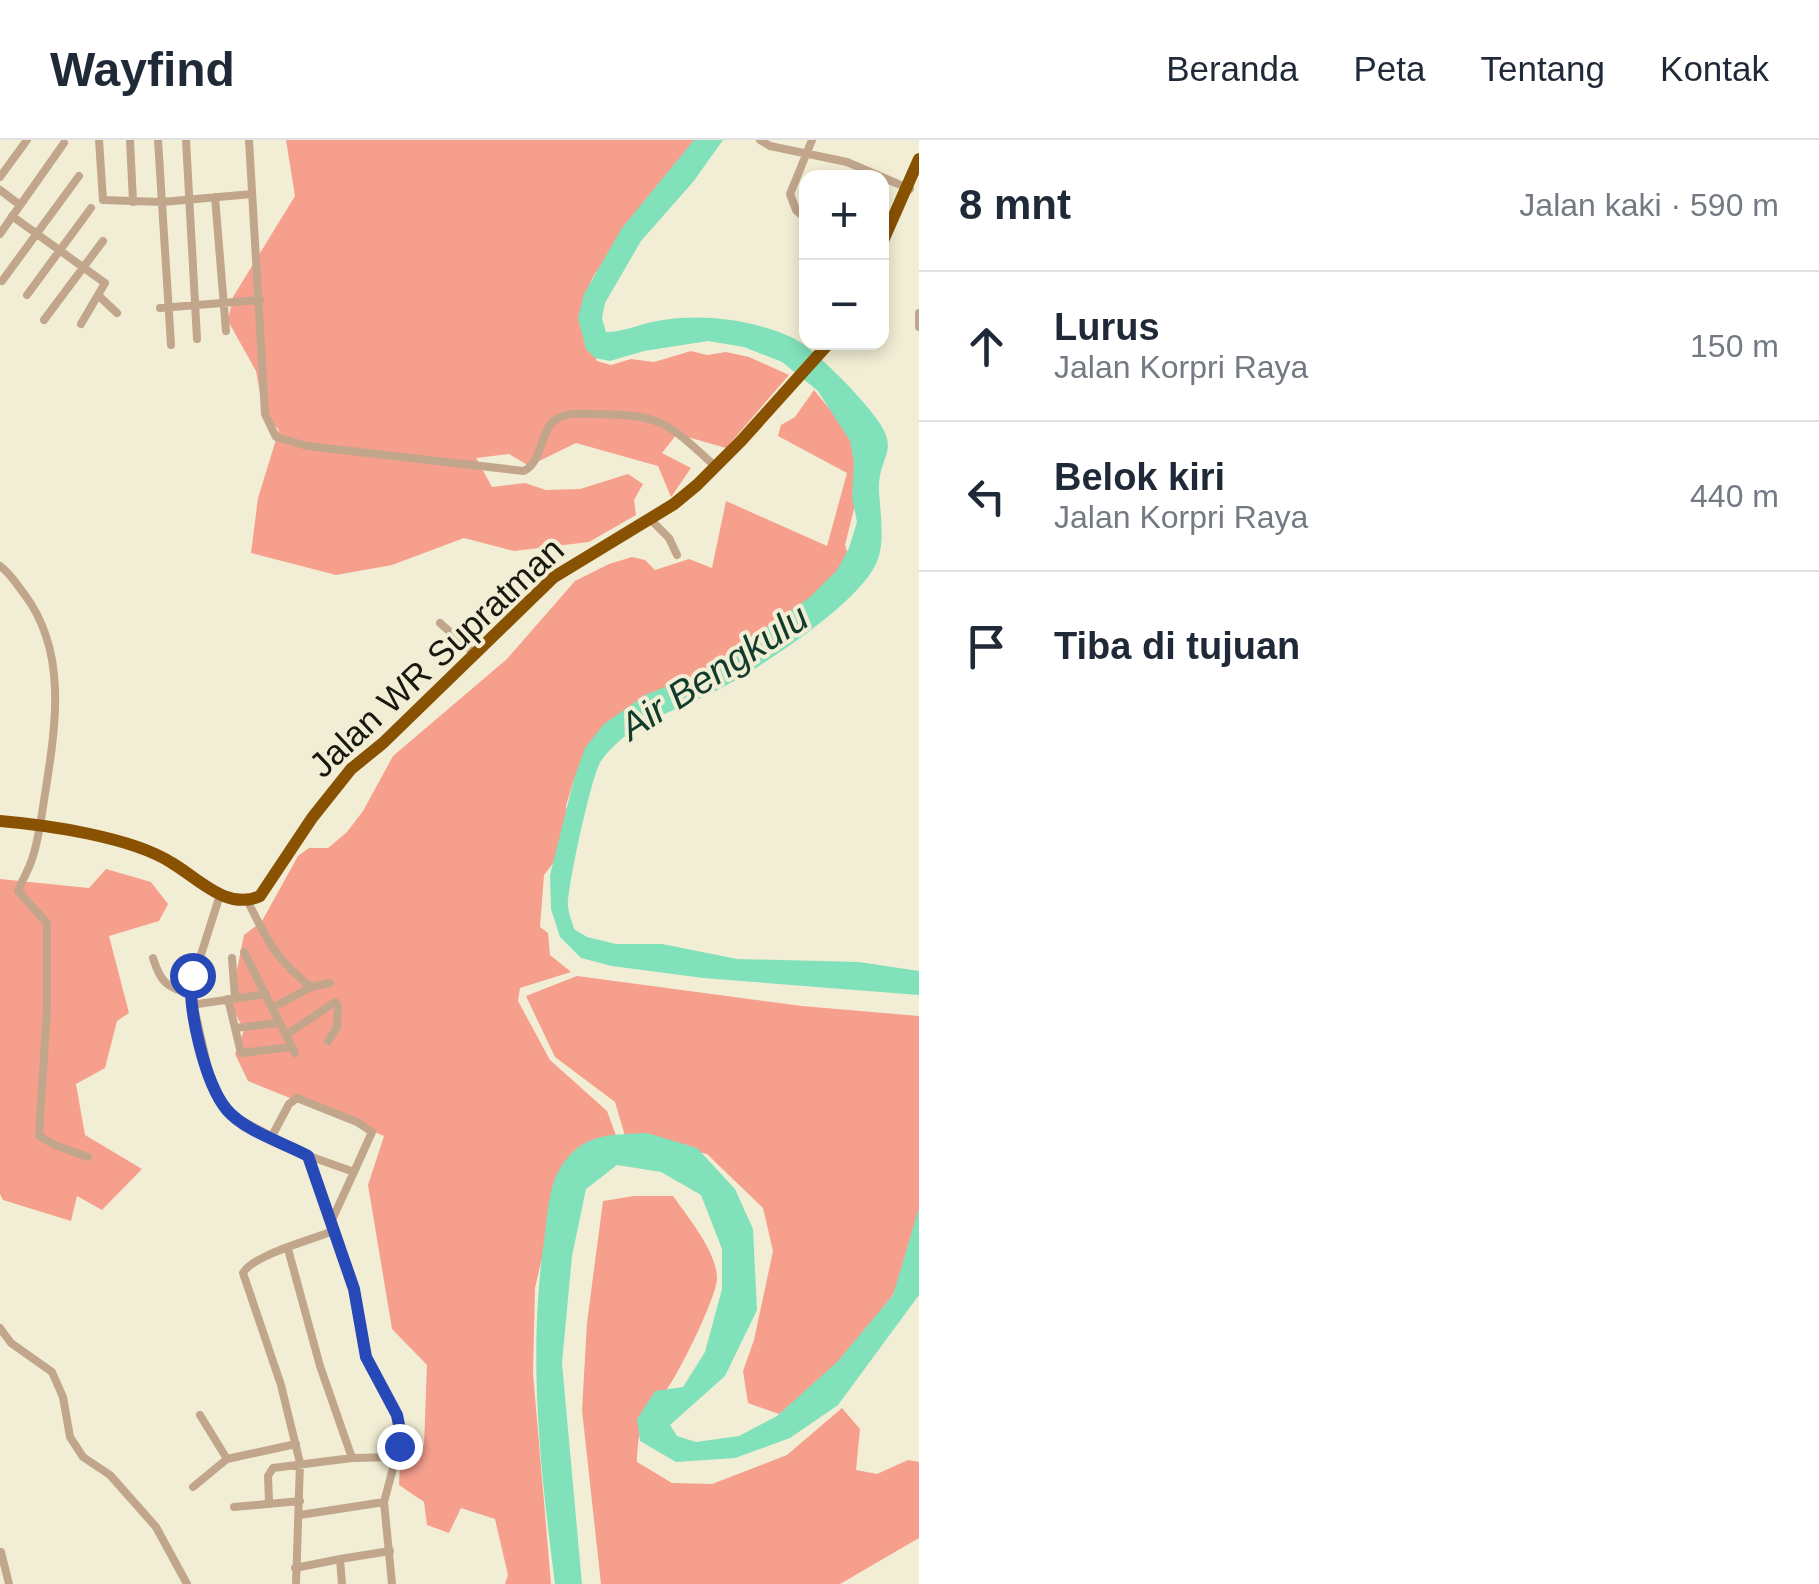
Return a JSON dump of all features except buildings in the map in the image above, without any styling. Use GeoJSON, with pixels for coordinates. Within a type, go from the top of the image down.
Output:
{"type":"FeatureCollection","features":[{"type":"Feature","properties":{"kind":"highway"},"geometry":{"type":"LineString","coordinates":[[889,227],[919,160]]}},
{"type":"Feature","properties":{"kind":"highway"},"geometry":{"type":"LineString","coordinates":[[905,192],[919,177]]}},
{"type":"Feature","properties":{"kind":"highway","name":"Jalan WR Supratman"},"geometry":{"type":"LineString","coordinates":[[248,902],[267,890],[312,818],[351,769],[554,577],[686,495],[822,350]]}},
{"type":"Feature","properties":{"kind":"highway"},"geometry":{"type":"LineString","coordinates":[[0,821],[92,835],[144,850],[174,863],[220,895],[248,902]]}},
{"type":"Feature","properties":{"kind":"street"},"geometry":{"type":"LineString","coordinates":[[0,177],[27,140]]}},
{"type":"Feature","properties":{"kind":"street"},"geometry":{"type":"LineString","coordinates":[[99,140],[102,200],[162,202],[252,194]]}},
{"type":"Feature","properties":{"kind":"street"},"geometry":{"type":"LineString","coordinates":[[130,140],[133,202]]}},
{"type":"Feature","properties":{"kind":"street"},"geometry":{"type":"LineString","coordinates":[[158,140],[164,307],[171,345]]}},
{"type":"Feature","properties":{"kind":"street"},"geometry":{"type":"LineString","coordinates":[[186,140],[197,339]]}},
{"type":"Feature","properties":{"kind":"street"},"geometry":{"type":"LineString","coordinates":[[249,140],[265,414],[271,430],[283,441],[340,451],[524,470],[532,465],[551,424],[562,416],[644,415],[679,433],[716,467]]}},
{"type":"Feature","properties":{"kind":"street"},"geometry":{"type":"LineString","coordinates":[[760,140],[770,146],[848,162],[905,192]]}},
{"type":"Feature","properties":{"kind":"street"},"geometry":{"type":"LineString","coordinates":[[799,213],[790,194],[812,140]]}},
{"type":"Feature","properties":{"kind":"street"},"geometry":{"type":"LineString","coordinates":[[0,234],[64,143]]}},
{"type":"Feature","properties":{"kind":"street"},"geometry":{"type":"LineString","coordinates":[[2,281],[78,176]]}},
{"type":"Feature","properties":{"kind":"street"},"geometry":{"type":"LineString","coordinates":[[0,190],[20,205]]}},
{"type":"Feature","properties":{"kind":"street"},"geometry":{"type":"LineString","coordinates":[[215,197],[226,331]]}},
{"type":"Feature","properties":{"kind":"street"},"geometry":{"type":"LineString","coordinates":[[28,295],[91,208]]}},
{"type":"Feature","properties":{"kind":"street"},"geometry":{"type":"LineString","coordinates":[[12,216],[105,283],[81,324]]}},
{"type":"Feature","properties":{"kind":"street"},"geometry":{"type":"LineString","coordinates":[[44,320],[103,241]]}},
{"type":"Feature","properties":{"kind":"street"},"geometry":{"type":"LineString","coordinates":[[99,296],[117,313]]}},
{"type":"Feature","properties":{"kind":"street"},"geometry":{"type":"LineString","coordinates":[[164,307],[260,300]]}},
{"type":"Feature","properties":{"kind":"street"},"geometry":{"type":"LineString","coordinates":[[919,313],[919,327]]}},
{"type":"Feature","properties":{"kind":"street"},"geometry":{"type":"LineString","coordinates":[[649,518],[677,554]]}},
{"type":"Feature","properties":{"kind":"street"},"geometry":{"type":"LineString","coordinates":[[0,566],[40,618],[54,663],[56,691],[40,827],[33,858],[18,890],[47,923],[39,1136],[88,1157]]}},
{"type":"Feature","properties":{"kind":"street"},"geometry":{"type":"LineString","coordinates":[[440,623],[476,654]]}},
{"type":"Feature","properties":{"kind":"street"},"geometry":{"type":"LineString","coordinates":[[220,895],[192,975],[190,993],[209,1073],[226,1109],[308,1156],[354,1172]]}},
{"type":"Feature","properties":{"kind":"street"},"geometry":{"type":"LineString","coordinates":[[248,902],[285,967],[311,988]]}},
{"type":"Feature","properties":{"kind":"street"},"geometry":{"type":"LineString","coordinates":[[232,958],[231,999],[242,1054],[293,1050],[244,952]]}},
{"type":"Feature","properties":{"kind":"street"},"geometry":{"type":"LineString","coordinates":[[153,958],[167,987],[190,993]]}},
{"type":"Feature","properties":{"kind":"street"},"geometry":{"type":"LineString","coordinates":[[272,1008],[330,983]]}},
{"type":"Feature","properties":{"kind":"street"},"geometry":{"type":"LineString","coordinates":[[191,1004],[266,994]]}},
{"type":"Feature","properties":{"kind":"street"},"geometry":{"type":"LineString","coordinates":[[286,1035],[334,1002],[338,1006],[337,1027],[328,1041]]}},
{"type":"Feature","properties":{"kind":"street"},"geometry":{"type":"LineString","coordinates":[[235,1028],[278,1022]]}},
{"type":"Feature","properties":{"kind":"street"},"geometry":{"type":"LineString","coordinates":[[272,1136],[289,1104],[297,1098],[357,1122],[372,1133],[332,1227],[250,1264],[243,1273],[281,1385],[300,1463],[296,1584]]}},
{"type":"Feature","properties":{"kind":"street"},"geometry":{"type":"LineString","coordinates":[[308,1156],[354,1289],[366,1357],[400,1425],[384,1502],[392,1584]]}},
{"type":"Feature","properties":{"kind":"street"},"geometry":{"type":"LineString","coordinates":[[288,1249],[320,1366],[352,1458]]}},
{"type":"Feature","properties":{"kind":"street"},"geometry":{"type":"LineString","coordinates":[[0,1328],[11,1343],[52,1372],[63,1397],[70,1437],[83,1457],[110,1475],[156,1526],[187,1584]]}},
{"type":"Feature","properties":{"kind":"street"},"geometry":{"type":"LineString","coordinates":[[200,1415],[227,1459]]}},
{"type":"Feature","properties":{"kind":"street"},"geometry":{"type":"LineString","coordinates":[[193,1488],[227,1459],[296,1444]]}},
{"type":"Feature","properties":{"kind":"street"},"geometry":{"type":"LineString","coordinates":[[269,1502],[270,1471],[300,1463],[396,1457]]}},
{"type":"Feature","properties":{"kind":"street"},"geometry":{"type":"LineString","coordinates":[[234,1507],[300,1500]]}},
{"type":"Feature","properties":{"kind":"street"},"geometry":{"type":"LineString","coordinates":[[300,1516],[384,1502]]}},
{"type":"Feature","properties":{"kind":"street"},"geometry":{"type":"LineString","coordinates":[[295,1568],[390,1551]]}},
{"type":"Feature","properties":{"kind":"street"},"geometry":{"type":"LineString","coordinates":[[1,1552],[8,1584]]}},
{"type":"Feature","properties":{"kind":"street"},"geometry":{"type":"LineString","coordinates":[[340,1558],[342,1584]]}},
{"type":"Feature","properties":{"kind":"shaded area"},"geometry":{"type":"Polygon","coordinates":[[[286,140],[702,140],[591,281],[585,307],[592,349],[597,361],[611,365],[631,359],[654,362],[691,351],[707,355],[726,352],[749,357],[789,375],[726,448],[677,434],[662,453],[691,468],[671,497],[658,466],[576,443],[529,466],[509,454],[476,458],[492,487],[525,483],[546,490],[580,489],[628,474],[643,484],[634,500],[636,515],[589,542],[514,551],[464,538],[392,565],[336,575],[251,553],[258,498],[279,430],[264,414],[256,371],[228,321],[233,297],[295,196],[286,140]]]}},
{"type":"Feature","properties":{"kind":"shaded area"},"geometry":{"type":"Polygon","coordinates":[[[814,390],[857,442],[855,505],[845,545],[851,565],[831,586],[584,761],[566,806],[568,844],[544,875],[540,927],[548,933],[550,955],[571,972],[520,988],[518,1001],[550,1060],[607,1111],[618,1141],[558,1190],[535,1288],[533,1373],[551,1584],[505,1584],[508,1575],[495,1519],[461,1508],[449,1533],[427,1525],[424,1502],[399,1485],[400,1464],[424,1445],[427,1365],[392,1329],[368,1185],[384,1136],[248,1081],[235,1054],[244,1030],[230,1004],[244,935],[262,921],[298,856],[309,848],[328,848],[347,832],[393,756],[507,659],[575,581],[632,557],[645,560],[655,570],[689,559],[712,568],[726,501],[827,546],[847,473],[778,436],[781,425],[795,417],[814,390]]]}},
{"type":"Feature","properties":{"kind":"shaded area"},"geometry":{"type":"Polygon","coordinates":[[[106,869],[151,882],[168,904],[159,921],[109,936],[129,1013],[117,1021],[105,1068],[76,1084],[85,1135],[142,1169],[102,1210],[77,1196],[71,1221],[3,1200],[0,1194],[0,879],[89,888],[106,869]]]}},
{"type":"Feature","properties":{"kind":"shaded area"},"geometry":{"type":"Polygon","coordinates":[[[577,976],[802,1006],[919,1016],[919,1216],[905,1278],[854,1348],[804,1399],[779,1414],[748,1403],[743,1371],[754,1340],[773,1251],[763,1208],[707,1154],[625,1136],[615,1102],[555,1057],[526,996],[577,976]]]}},
{"type":"Feature","properties":{"kind":"shaded area"},"geometry":{"type":"Polygon","coordinates":[[[673,1196],[707,1246],[717,1278],[689,1349],[644,1420],[637,1462],[672,1483],[712,1484],[787,1455],[842,1408],[860,1429],[856,1470],[877,1474],[908,1460],[919,1462],[919,1538],[840,1584],[601,1584],[582,1410],[587,1323],[603,1201],[673,1196]]]}},
{"type":"Feature","properties":{"kind":"water","name":"Air Bengkulu"},"geometry":{"type":"Polygon","coordinates":[[[694,140],[723,140],[693,182],[641,241],[605,303],[602,318],[606,332],[674,319],[725,319],[775,331],[799,342],[799,350],[811,350],[866,405],[886,437],[888,445],[879,491],[882,534],[878,559],[868,576],[829,616],[727,685],[637,729],[601,761],[571,880],[568,907],[574,929],[587,937],[616,944],[662,944],[737,959],[859,962],[919,971],[919,995],[703,978],[612,966],[581,958],[560,937],[551,909],[550,875],[585,748],[604,724],[645,695],[700,673],[810,597],[837,570],[857,522],[850,441],[818,391],[782,362],[744,347],[708,341],[610,361],[595,358],[586,349],[578,318],[584,294],[622,228],[694,140]]]}},
{"type":"Feature","properties":{"kind":"water"},"geometry":{"type":"Polygon","coordinates":[[[647,1133],[697,1148],[735,1189],[753,1229],[757,1310],[725,1376],[670,1425],[677,1436],[696,1442],[739,1436],[777,1416],[837,1362],[893,1295],[919,1208],[919,1295],[838,1405],[790,1438],[735,1458],[676,1462],[640,1441],[637,1419],[655,1391],[683,1387],[705,1352],[722,1289],[722,1249],[701,1195],[661,1172],[617,1165],[586,1189],[572,1256],[562,1363],[582,1584],[555,1584],[540,1453],[536,1366],[540,1278],[550,1196],[565,1161],[582,1145],[602,1137],[647,1133]]]}},
{"type":"Feature","properties":{"kind":"route"},"geometry":{"type":"LineString","coordinates":[[192,975],[191,1004],[201,1044],[226,1109],[308,1156],[349,1270],[366,1357],[397,1415],[399,1446]]}}]}
